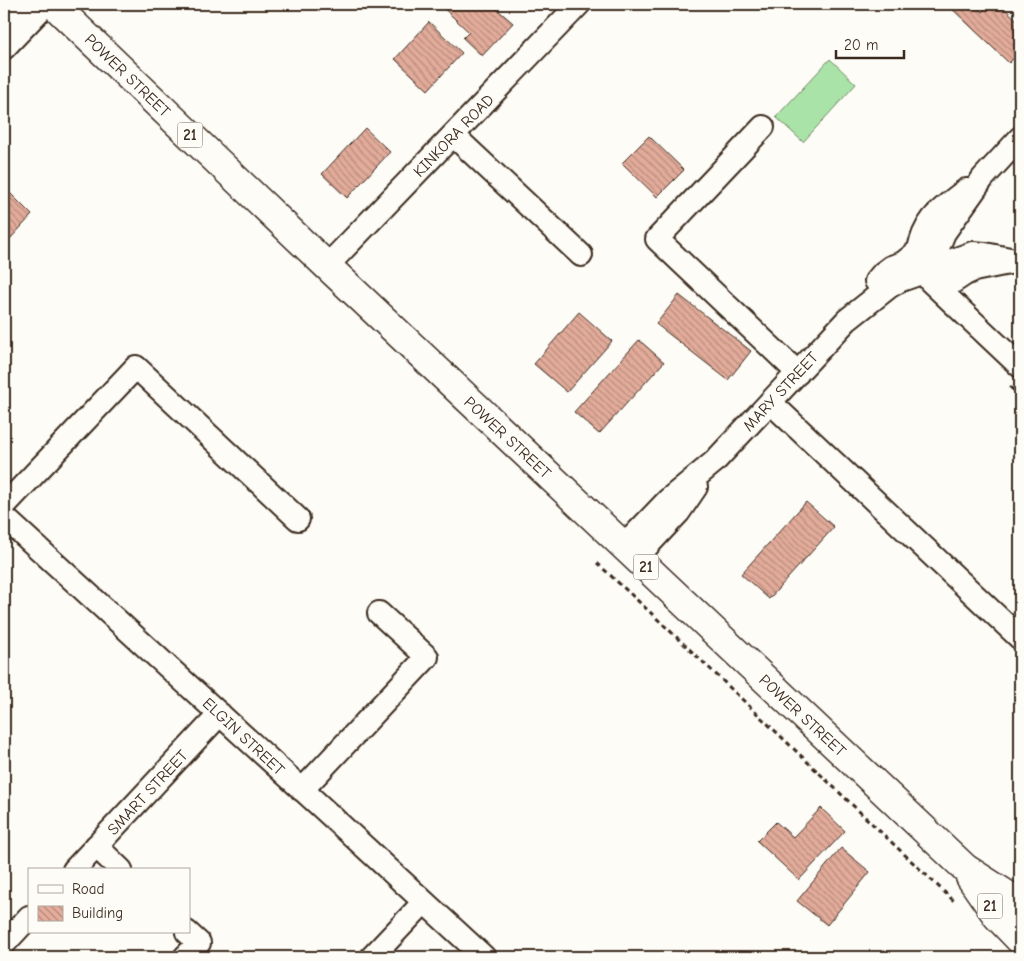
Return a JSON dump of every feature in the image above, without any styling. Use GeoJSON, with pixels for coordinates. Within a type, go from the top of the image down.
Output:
{"type":"FeatureCollection","features":[{"type":"Feature","properties":{"kind":"main road","name":"POWER STREET"},"geometry":{"type":"LineString","coordinates":[[53,4],[965,868],[1020,905]]}},
{"type":"Feature","properties":{"kind":"main road","name":"POWER STREET"},"geometry":{"type":"LineString","coordinates":[[965,868],[997,916],[1020,940]]}},
{"type":"Feature","properties":{"kind":"street"},"geometry":{"type":"LineString","coordinates":[[4,24],[22,4]]}},
{"type":"Feature","properties":{"kind":"street"},"geometry":{"type":"LineString","coordinates":[[4,48],[46,4]]}},
{"type":"Feature","properties":{"kind":"street","name":"KINKORA ROAD"},"geometry":{"type":"LineString","coordinates":[[328,266],[579,4]]}},
{"type":"Feature","properties":{"kind":"street"},"geometry":{"type":"LineString","coordinates":[[764,127],[657,239],[798,372]]}},
{"type":"Feature","properties":{"kind":"street"},"geometry":{"type":"LineString","coordinates":[[453,135],[581,255]]}},
{"type":"Feature","properties":{"kind":"street"},"geometry":{"type":"LineString","coordinates":[[929,269],[944,234],[983,178],[1020,138]]}},
{"type":"Feature","properties":{"kind":"street"},"geometry":{"type":"LineString","coordinates":[[983,178],[933,217],[924,230],[918,260],[929,269],[941,290],[1020,366]]}},
{"type":"Feature","properties":{"kind":"street","name":"MARY STREET"},"geometry":{"type":"LineString","coordinates":[[630,552],[679,512],[714,462],[847,320],[883,273],[891,267],[903,263],[929,242],[941,240]]}},
{"type":"Feature","properties":{"kind":"street","name":"MARY STREET"},"geometry":{"type":"LineString","coordinates":[[847,320],[890,286],[901,280],[973,253],[1020,261],[974,270],[941,290]]}},
{"type":"Feature","properties":{"kind":"street"},"geometry":{"type":"LineString","coordinates":[[5,519],[136,367],[298,519]]}},
{"type":"Feature","properties":{"kind":"street"},"geometry":{"type":"LineString","coordinates":[[770,402],[1020,638]]}},
{"type":"Feature","properties":{"kind":"street","name":"ELGIN STREET"},"geometry":{"type":"LineString","coordinates":[[5,519],[484,957]]}},
{"type":"Feature","properties":{"kind":"street"},"geometry":{"type":"LineString","coordinates":[[302,790],[428,657],[379,613]]}},
{"type":"Feature","properties":{"kind":"street","name":"SMART STREET"},"geometry":{"type":"LineString","coordinates":[[76,868],[220,714]]}},
{"type":"Feature","properties":{"kind":"street"},"geometry":{"type":"LineString","coordinates":[[96,846],[119,868]]}},
{"type":"Feature","properties":{"kind":"street"},"geometry":{"type":"LineString","coordinates":[[372,957],[424,902]]}},
{"type":"Feature","properties":{"kind":"street"},"geometry":{"type":"LineString","coordinates":[[4,944],[28,918]]}},
{"type":"Feature","properties":{"kind":"street"},"geometry":{"type":"LineString","coordinates":[[185,957],[199,943],[189,934]]}},
{"type":"Feature","properties":{"kind":"path"},"geometry":{"type":"LineString","coordinates":[[1007,383],[1020,396]]}},
{"type":"Feature","properties":{"kind":"path"},"geometry":{"type":"LineString","coordinates":[[597,563],[682,641],[959,906]]}},
{"type":"Feature","properties":{"kind":"green space"},"geometry":{"type":"Polygon","coordinates":[[[830,59],[856,84],[803,142],[776,117],[830,59]]]}},
{"type":"Feature","properties":{"kind":"building"},"geometry":{"type":"Polygon","coordinates":[[[439,4],[491,4],[513,23],[482,56],[463,38],[469,32],[439,4]]]}},
{"type":"Feature","properties":{"kind":"building"},"geometry":{"type":"Polygon","coordinates":[[[947,4],[974,4],[982,12],[990,4],[1000,4],[1020,23],[1020,52],[1009,63],[947,4]]]}},
{"type":"Feature","properties":{"kind":"building"},"geometry":{"type":"Polygon","coordinates":[[[429,22],[462,53],[428,90],[395,59],[429,22]]]}},
{"type":"Feature","properties":{"kind":"building"},"geometry":{"type":"Polygon","coordinates":[[[365,128],[390,152],[347,198],[322,174],[365,128]]]}},
{"type":"Feature","properties":{"kind":"building"},"geometry":{"type":"Polygon","coordinates":[[[649,136],[684,170],[657,197],[622,163],[649,136]]]}},
{"type":"Feature","properties":{"kind":"building"},"geometry":{"type":"Polygon","coordinates":[[[4,187],[32,215],[10,239],[4,233],[4,187]]]}},
{"type":"Feature","properties":{"kind":"building"},"geometry":{"type":"Polygon","coordinates":[[[679,295],[751,351],[728,380],[656,324],[679,295]]]}},
{"type":"Feature","properties":{"kind":"building"},"geometry":{"type":"Polygon","coordinates":[[[579,312],[612,341],[567,392],[534,364],[579,312]]]}},
{"type":"Feature","properties":{"kind":"building"},"geometry":{"type":"Polygon","coordinates":[[[639,340],[664,362],[599,434],[574,412],[639,340]]]}},
{"type":"Feature","properties":{"kind":"building"},"geometry":{"type":"Polygon","coordinates":[[[806,502],[834,527],[769,599],[741,574],[806,502]]]}},
{"type":"Feature","properties":{"kind":"building"},"geometry":{"type":"Polygon","coordinates":[[[821,808],[845,831],[799,880],[757,841],[776,822],[793,837],[821,808]]]}},
{"type":"Feature","properties":{"kind":"building"},"geometry":{"type":"Polygon","coordinates":[[[841,848],[870,872],[827,925],[797,901],[841,848]]]}}]}
